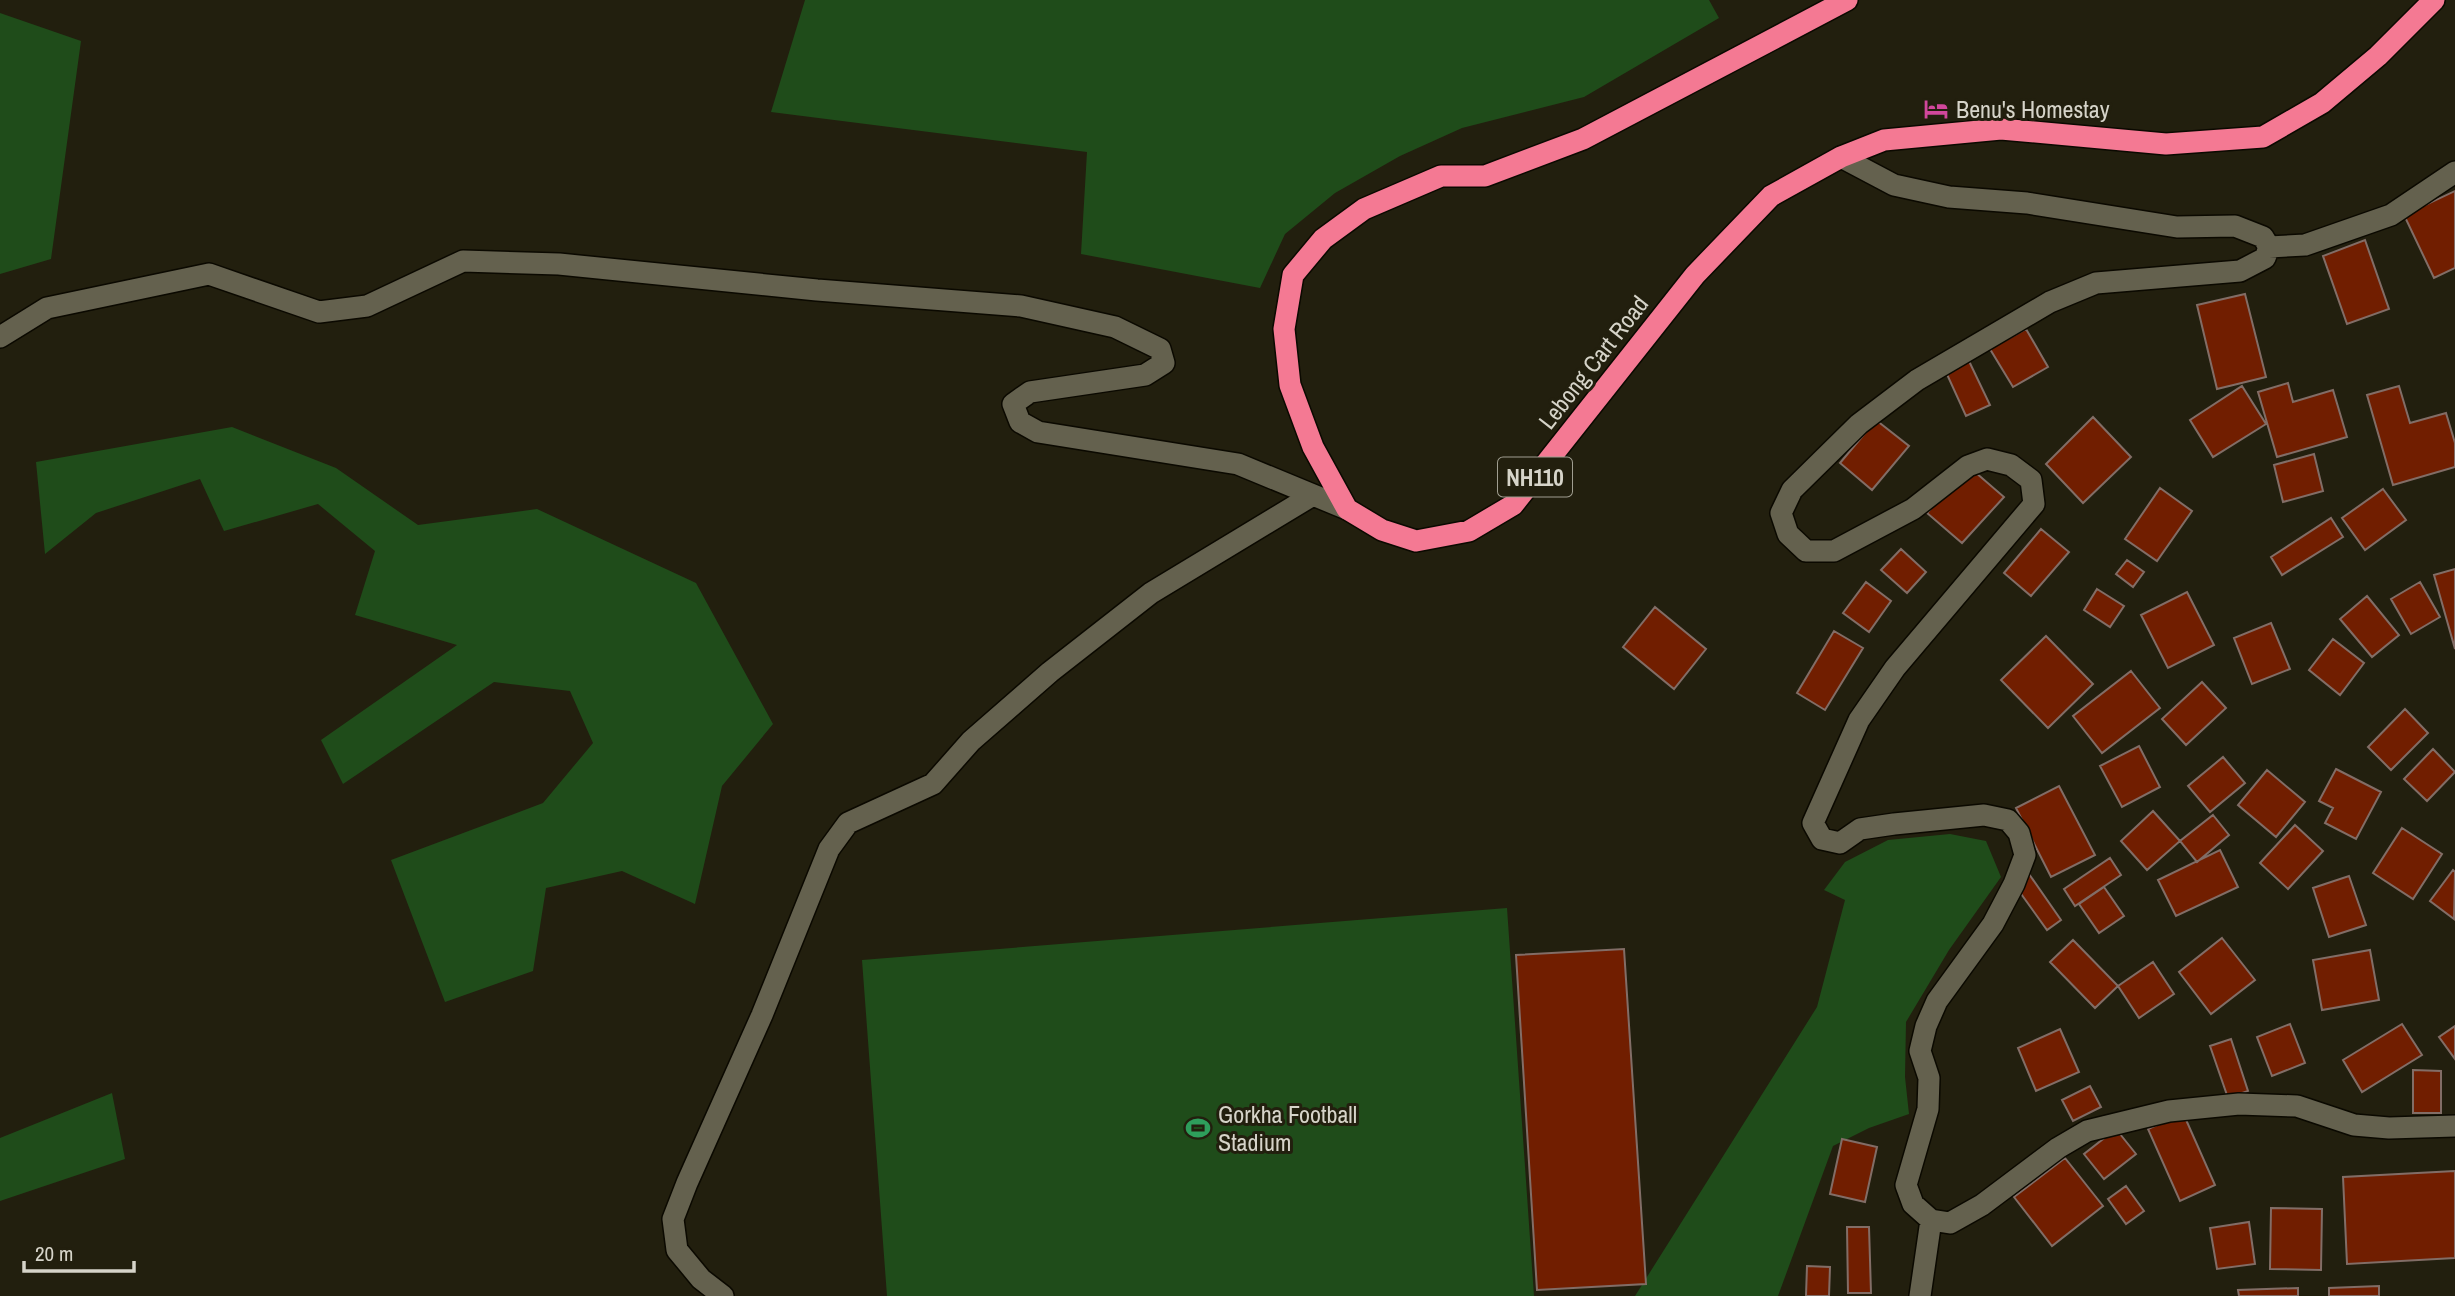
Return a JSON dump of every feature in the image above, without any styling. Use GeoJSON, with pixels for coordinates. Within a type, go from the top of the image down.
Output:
{"type":"FeatureCollection","features":[{"type":"Feature","properties":{"kind":"highway","name":"Lebong Cart Road"},"geometry":{"type":"LineString","coordinates":[[1847,0],[1583,139],[1485,176],[1441,176],[1364,209],[1323,239],[1293,275],[1284,329],[1290,385],[1312,447],[1347,509],[1382,530],[1416,541],[1469,531],[1513,505],[1695,275],[1771,196],[1841,158],[1884,140],[2001,129],[2166,144],[2263,137],[2322,103],[2378,57],[2434,0]]}},
{"type":"Feature","properties":{"kind":"street"},"geometry":{"type":"LineString","coordinates":[[1841,158],[1894,185],[1949,197],[2027,204],[2177,227],[2235,226],[2263,237],[2269,247]]}},
{"type":"Feature","properties":{"kind":"street"},"geometry":{"type":"LineString","coordinates":[[2269,247],[2305,244],[2391,215],[2455,172]]}},
{"type":"Feature","properties":{"kind":"street"},"geometry":{"type":"LineString","coordinates":[[2269,247],[2265,258],[2240,271],[2096,283],[2050,302],[1917,380],[1859,424],[1792,490],[1781,513],[1788,534],[1806,551],[1834,551],[1913,509],[1968,466],[1987,459],[2011,465],[2031,480],[2034,504],[1895,668],[1859,720],[1813,823],[1822,839],[1840,843],[1860,829],[1984,815],[2008,820],[2019,833],[2025,855],[2014,884],[1993,924],[1937,1001],[1926,1026],[1920,1051],[1929,1078],[1928,1109],[1906,1185],[1913,1204],[1931,1220],[1950,1223],[2015,1182],[2087,1131],[2169,1111],[2239,1104],[2297,1106],[2354,1125],[2389,1128],[2455,1125]]}},
{"type":"Feature","properties":{"kind":"street"},"geometry":{"type":"LineString","coordinates":[[0,337],[47,308],[209,274],[319,312],[367,306],[463,261],[559,264],[817,290],[1021,306],[1115,327],[1160,349],[1164,363],[1145,375],[1030,392],[1013,404],[1020,422],[1038,432],[1238,464],[1347,509]]}},
{"type":"Feature","properties":{"kind":"street"},"geometry":{"type":"LineString","coordinates":[[723,1296],[701,1279],[677,1250],[673,1219],[777,980],[828,849],[848,823],[933,784],[971,741],[1050,672],[1151,593],[1313,495]]}},
{"type":"Feature","properties":{"kind":"street"},"geometry":{"type":"LineString","coordinates":[[1920,1296],[1931,1220]]}},
{"type":"Feature","properties":{"kind":"green space"},"geometry":{"type":"Polygon","coordinates":[[[805,0],[1709,0],[1719,18],[1584,97],[1462,128],[1400,156],[1335,193],[1285,234],[1260,288],[1081,254],[1087,152],[771,112],[805,0]]]}},
{"type":"Feature","properties":{"kind":"green space"},"geometry":{"type":"Polygon","coordinates":[[[0,13],[81,41],[51,259],[0,274],[0,13]]]}},
{"type":"Feature","properties":{"kind":"green space"},"geometry":{"type":"Polygon","coordinates":[[[232,427],[336,468],[418,525],[537,509],[696,583],[773,724],[722,786],[695,904],[622,871],[546,888],[533,971],[445,1002],[391,860],[543,803],[593,743],[570,691],[494,682],[343,784],[321,740],[457,645],[355,615],[375,551],[318,504],[224,531],[200,479],[96,513],[45,554],[36,462],[232,427]]]}},
{"type":"Feature","properties":{"kind":"green space"},"geometry":{"type":"Polygon","coordinates":[[[1950,834],[1986,841],[2001,877],[1949,950],[1906,1022],[1905,1077],[1909,1114],[1869,1128],[1833,1146],[1778,1296],[1635,1296],[1817,1007],[1845,900],[1824,890],[1845,862],[1888,840],[1950,834]]]}},
{"type":"Feature","properties":{"kind":"green space","name":"Gorkha Football Stadium"},"geometry":{"type":"Polygon","coordinates":[[[1507,908],[1534,1296],[887,1296],[862,960],[1507,908]]]}},
{"type":"Feature","properties":{"kind":"green space"},"geometry":{"type":"Polygon","coordinates":[[[112,1093],[125,1159],[0,1201],[0,1138],[112,1093]]]}},
{"type":"Feature","properties":{"kind":"building"},"geometry":{"type":"Polygon","coordinates":[[[2455,191],[2455,268],[2434,278],[2404,215],[2455,191]]]}},
{"type":"Feature","properties":{"kind":"building"},"geometry":{"type":"Polygon","coordinates":[[[2365,240],[2389,309],[2347,324],[2323,256],[2365,240]]]}},
{"type":"Feature","properties":{"kind":"building"},"geometry":{"type":"Polygon","coordinates":[[[2245,294],[2266,377],[2217,389],[2197,305],[2245,294]]]}},
{"type":"Feature","properties":{"kind":"building"},"geometry":{"type":"Polygon","coordinates":[[[2026,329],[2048,367],[2013,387],[1990,349],[2026,329]]]}},
{"type":"Feature","properties":{"kind":"building"},"geometry":{"type":"Polygon","coordinates":[[[1968,359],[1990,405],[1966,416],[1945,370],[1968,359]]]}},
{"type":"Feature","properties":{"kind":"building"},"geometry":{"type":"Polygon","coordinates":[[[2288,383],[2293,402],[2333,390],[2347,437],[2277,457],[2258,392],[2288,383]]]}},
{"type":"Feature","properties":{"kind":"building"},"geometry":{"type":"Polygon","coordinates":[[[2242,386],[2266,424],[2213,457],[2190,420],[2242,386]]]}},
{"type":"Feature","properties":{"kind":"building"},"geometry":{"type":"Polygon","coordinates":[[[2399,386],[2410,423],[2446,413],[2455,443],[2455,467],[2393,485],[2367,395],[2399,386]]]}},
{"type":"Feature","properties":{"kind":"building"},"geometry":{"type":"Polygon","coordinates":[[[2093,417],[2131,457],[2083,503],[2046,464],[2093,417]]]}},
{"type":"Feature","properties":{"kind":"building"},"geometry":{"type":"Polygon","coordinates":[[[1876,420],[1909,446],[1872,490],[1840,463],[1876,420]]]}},
{"type":"Feature","properties":{"kind":"building"},"geometry":{"type":"Polygon","coordinates":[[[2314,454],[2323,491],[2283,502],[2274,465],[2314,454]]]}},
{"type":"Feature","properties":{"kind":"building"},"geometry":{"type":"Polygon","coordinates":[[[1968,466],[2004,497],[1962,543],[1927,513],[1968,466]]]}},
{"type":"Feature","properties":{"kind":"building"},"geometry":{"type":"Polygon","coordinates":[[[2160,488],[2192,511],[2157,561],[2125,539],[2160,488]]]}},
{"type":"Feature","properties":{"kind":"building"},"geometry":{"type":"Polygon","coordinates":[[[2383,489],[2406,520],[2365,550],[2342,518],[2383,489]]]}},
{"type":"Feature","properties":{"kind":"building"},"geometry":{"type":"Polygon","coordinates":[[[2331,518],[2343,537],[2282,575],[2271,557],[2331,518]]]}},
{"type":"Feature","properties":{"kind":"building"},"geometry":{"type":"Polygon","coordinates":[[[2041,529],[2069,552],[2031,596],[2004,573],[2041,529]]]}},
{"type":"Feature","properties":{"kind":"building"},"geometry":{"type":"Polygon","coordinates":[[[1901,549],[1926,572],[1907,593],[1881,570],[1901,549]]]}},
{"type":"Feature","properties":{"kind":"building"},"geometry":{"type":"Polygon","coordinates":[[[2127,560],[2144,572],[2133,587],[2116,574],[2127,560]]]}},
{"type":"Feature","properties":{"kind":"building"},"geometry":{"type":"Polygon","coordinates":[[[2455,569],[2455,649],[2434,575],[2455,569]]]}},
{"type":"Feature","properties":{"kind":"building"},"geometry":{"type":"Polygon","coordinates":[[[1866,582],[1891,601],[1869,632],[1843,613],[1866,582]]]}},
{"type":"Feature","properties":{"kind":"building"},"geometry":{"type":"Polygon","coordinates":[[[2420,582],[2440,617],[2411,634],[2391,599],[2420,582]]]}},
{"type":"Feature","properties":{"kind":"building"},"geometry":{"type":"Polygon","coordinates":[[[2097,589],[2124,606],[2110,627],[2084,610],[2097,589]]]}},
{"type":"Feature","properties":{"kind":"building"},"geometry":{"type":"Polygon","coordinates":[[[2187,592],[2214,645],[2168,668],[2141,615],[2187,592]]]}},
{"type":"Feature","properties":{"kind":"building"},"geometry":{"type":"Polygon","coordinates":[[[2367,596],[2399,635],[2372,657],[2340,619],[2367,596]]]}},
{"type":"Feature","properties":{"kind":"building"},"geometry":{"type":"Polygon","coordinates":[[[1655,607],[1706,649],[1674,689],[1623,647],[1655,607]]]}},
{"type":"Feature","properties":{"kind":"building"},"geometry":{"type":"Polygon","coordinates":[[[2271,623],[2290,669],[2252,684],[2234,638],[2271,623]]]}},
{"type":"Feature","properties":{"kind":"building"},"geometry":{"type":"Polygon","coordinates":[[[1834,631],[1863,648],[1825,710],[1797,693],[1834,631]]]}},
{"type":"Feature","properties":{"kind":"building"},"geometry":{"type":"Polygon","coordinates":[[[2046,636],[2093,684],[2048,728],[2001,680],[2046,636]]]}},
{"type":"Feature","properties":{"kind":"building"},"geometry":{"type":"Polygon","coordinates":[[[2333,639],[2364,663],[2340,695],[2309,670],[2333,639]]]}},
{"type":"Feature","properties":{"kind":"building"},"geometry":{"type":"Polygon","coordinates":[[[2131,671],[2160,708],[2102,753],[2073,716],[2131,671]]]}},
{"type":"Feature","properties":{"kind":"building"},"geometry":{"type":"Polygon","coordinates":[[[2202,682],[2226,708],[2186,745],[2162,719],[2202,682]]]}},
{"type":"Feature","properties":{"kind":"building"},"geometry":{"type":"Polygon","coordinates":[[[2405,709],[2428,733],[2391,770],[2368,747],[2405,709]]]}},
{"type":"Feature","properties":{"kind":"building"},"geometry":{"type":"Polygon","coordinates":[[[2139,746],[2160,787],[2122,807],[2100,766],[2139,746]]]}},
{"type":"Feature","properties":{"kind":"building"},"geometry":{"type":"Polygon","coordinates":[[[2433,749],[2455,772],[2427,801],[2404,779],[2433,749]]]}},
{"type":"Feature","properties":{"kind":"building"},"geometry":{"type":"Polygon","coordinates":[[[2223,757],[2245,783],[2210,812],[2188,786],[2223,757]]]}},
{"type":"Feature","properties":{"kind":"building"},"geometry":{"type":"Polygon","coordinates":[[[2336,769],[2381,792],[2356,839],[2325,823],[2333,808],[2319,801],[2336,769]]]}},
{"type":"Feature","properties":{"kind":"building"},"geometry":{"type":"Polygon","coordinates":[[[2267,770],[2305,802],[2276,837],[2238,805],[2267,770]]]}},
{"type":"Feature","properties":{"kind":"building"},"geometry":{"type":"Polygon","coordinates":[[[2059,786],[2095,855],[2051,877],[2016,808],[2059,786]]]}},
{"type":"Feature","properties":{"kind":"building"},"geometry":{"type":"Polygon","coordinates":[[[2153,811],[2180,841],[2147,870],[2121,841],[2153,811]]]}},
{"type":"Feature","properties":{"kind":"building"},"geometry":{"type":"Polygon","coordinates":[[[2213,815],[2229,835],[2197,862],[2180,841],[2213,815]]]}},
{"type":"Feature","properties":{"kind":"building"},"geometry":{"type":"Polygon","coordinates":[[[2295,825],[2323,851],[2288,889],[2260,863],[2295,825]]]}},
{"type":"Feature","properties":{"kind":"building"},"geometry":{"type":"Polygon","coordinates":[[[2402,828],[2442,854],[2413,899],[2373,873],[2402,828]]]}},
{"type":"Feature","properties":{"kind":"building"},"geometry":{"type":"Polygon","coordinates":[[[2220,850],[2238,887],[2176,916],[2158,880],[2220,850]]]}},
{"type":"Feature","properties":{"kind":"building"},"geometry":{"type":"Polygon","coordinates":[[[2110,858],[2121,875],[2075,906],[2064,889],[2110,858]]]}},
{"type":"Feature","properties":{"kind":"building"},"geometry":{"type":"Polygon","coordinates":[[[2453,870],[2455,872],[2454,919],[2430,901],[2453,870]]]}},
{"type":"Feature","properties":{"kind":"building"},"geometry":{"type":"Polygon","coordinates":[[[2029,874],[2061,920],[2047,930],[2014,884],[2029,874]]]}},
{"type":"Feature","properties":{"kind":"building"},"geometry":{"type":"Polygon","coordinates":[[[2349,876],[2366,925],[2329,937],[2313,888],[2349,876]]]}},
{"type":"Feature","properties":{"kind":"building"},"geometry":{"type":"Polygon","coordinates":[[[2104,887],[2124,916],[2099,933],[2079,904],[2104,887]]]}},
{"type":"Feature","properties":{"kind":"building"},"geometry":{"type":"Polygon","coordinates":[[[2222,938],[2255,980],[2211,1014],[2179,972],[2222,938]]]}},
{"type":"Feature","properties":{"kind":"building"},"geometry":{"type":"Polygon","coordinates":[[[2073,940],[2118,986],[2095,1008],[2050,962],[2073,940]]]}},
{"type":"Feature","properties":{"kind":"building"},"geometry":{"type":"Polygon","coordinates":[[[1624,949],[1646,1284],[1537,1290],[1516,955],[1624,949]]]}},
{"type":"Feature","properties":{"kind":"building"},"geometry":{"type":"Polygon","coordinates":[[[2370,950],[2379,1000],[2322,1010],[2313,960],[2370,950]]]}},
{"type":"Feature","properties":{"kind":"building"},"geometry":{"type":"Polygon","coordinates":[[[2153,962],[2174,994],[2139,1018],[2118,986],[2153,962]]]}},
{"type":"Feature","properties":{"kind":"building"},"geometry":{"type":"Polygon","coordinates":[[[2290,1024],[2305,1063],[2272,1076],[2257,1037],[2290,1024]]]}},
{"type":"Feature","properties":{"kind":"building"},"geometry":{"type":"Polygon","coordinates":[[[2402,1024],[2422,1055],[2362,1092],[2343,1060],[2402,1024]]]}},
{"type":"Feature","properties":{"kind":"building"},"geometry":{"type":"Polygon","coordinates":[[[2455,1026],[2455,1059],[2439,1037],[2455,1026]]]}},
{"type":"Feature","properties":{"kind":"building"},"geometry":{"type":"Polygon","coordinates":[[[2060,1029],[2079,1072],[2036,1091],[2018,1048],[2060,1029]]]}},
{"type":"Feature","properties":{"kind":"building"},"geometry":{"type":"Polygon","coordinates":[[[2231,1039],[2248,1091],[2228,1098],[2210,1046],[2231,1039]]]}},
{"type":"Feature","properties":{"kind":"building"},"geometry":{"type":"Polygon","coordinates":[[[2413,1070],[2441,1071],[2441,1113],[2413,1113],[2413,1070]]]}},
{"type":"Feature","properties":{"kind":"building"},"geometry":{"type":"Polygon","coordinates":[[[2090,1086],[2101,1107],[2073,1121],[2062,1100],[2090,1086]]]}},
{"type":"Feature","properties":{"kind":"building"},"geometry":{"type":"Polygon","coordinates":[[[2183,1113],[2215,1185],[2180,1201],[2148,1129],[2183,1113]]]}},
{"type":"Feature","properties":{"kind":"building"},"geometry":{"type":"Polygon","coordinates":[[[2116,1129],[2136,1154],[2104,1179],[2084,1154],[2116,1129]]]}},
{"type":"Feature","properties":{"kind":"building"},"geometry":{"type":"Polygon","coordinates":[[[1842,1139],[1877,1147],[1865,1202],[1830,1194],[1842,1139]]]}},
{"type":"Feature","properties":{"kind":"building"},"geometry":{"type":"Polygon","coordinates":[[[2065,1158],[2103,1206],[2052,1246],[2014,1197],[2065,1158]]]}},
{"type":"Feature","properties":{"kind":"building"},"geometry":{"type":"Polygon","coordinates":[[[2455,1171],[2455,1258],[2347,1264],[2343,1177],[2455,1171]]]}},
{"type":"Feature","properties":{"kind":"building"},"geometry":{"type":"Polygon","coordinates":[[[2126,1186],[2144,1211],[2126,1224],[2108,1199],[2126,1186]]]}},
{"type":"Feature","properties":{"kind":"building"},"geometry":{"type":"Polygon","coordinates":[[[2271,1208],[2322,1209],[2321,1270],[2270,1269],[2271,1208]]]}},
{"type":"Feature","properties":{"kind":"building"},"geometry":{"type":"Polygon","coordinates":[[[2249,1222],[2255,1264],[2217,1269],[2210,1228],[2249,1222]]]}},
{"type":"Feature","properties":{"kind":"building"},"geometry":{"type":"Polygon","coordinates":[[[1847,1227],[1869,1227],[1871,1293],[1848,1293],[1847,1227]]]}},
{"type":"Feature","properties":{"kind":"building"},"geometry":{"type":"Polygon","coordinates":[[[1807,1266],[1830,1267],[1829,1296],[1806,1296],[1807,1266]]]}},
{"type":"Feature","properties":{"kind":"building"},"geometry":{"type":"Polygon","coordinates":[[[2379,1286],[2379,1296],[2329,1296],[2329,1288],[2379,1286]]]}},
{"type":"Feature","properties":{"kind":"building"},"geometry":{"type":"Polygon","coordinates":[[[2298,1288],[2298,1296],[2239,1296],[2238,1290],[2298,1288]]]}},
{"type":"Feature","properties":{"kind":"place","name":"Benu's Homestay"},"geometry":{"type":"Point","coordinates":[1936,109]}},
{"type":"Feature","properties":{"kind":"place","name":"Gorkha Football Stadium"},"geometry":{"type":"Point","coordinates":[1198,1128]}}]}
